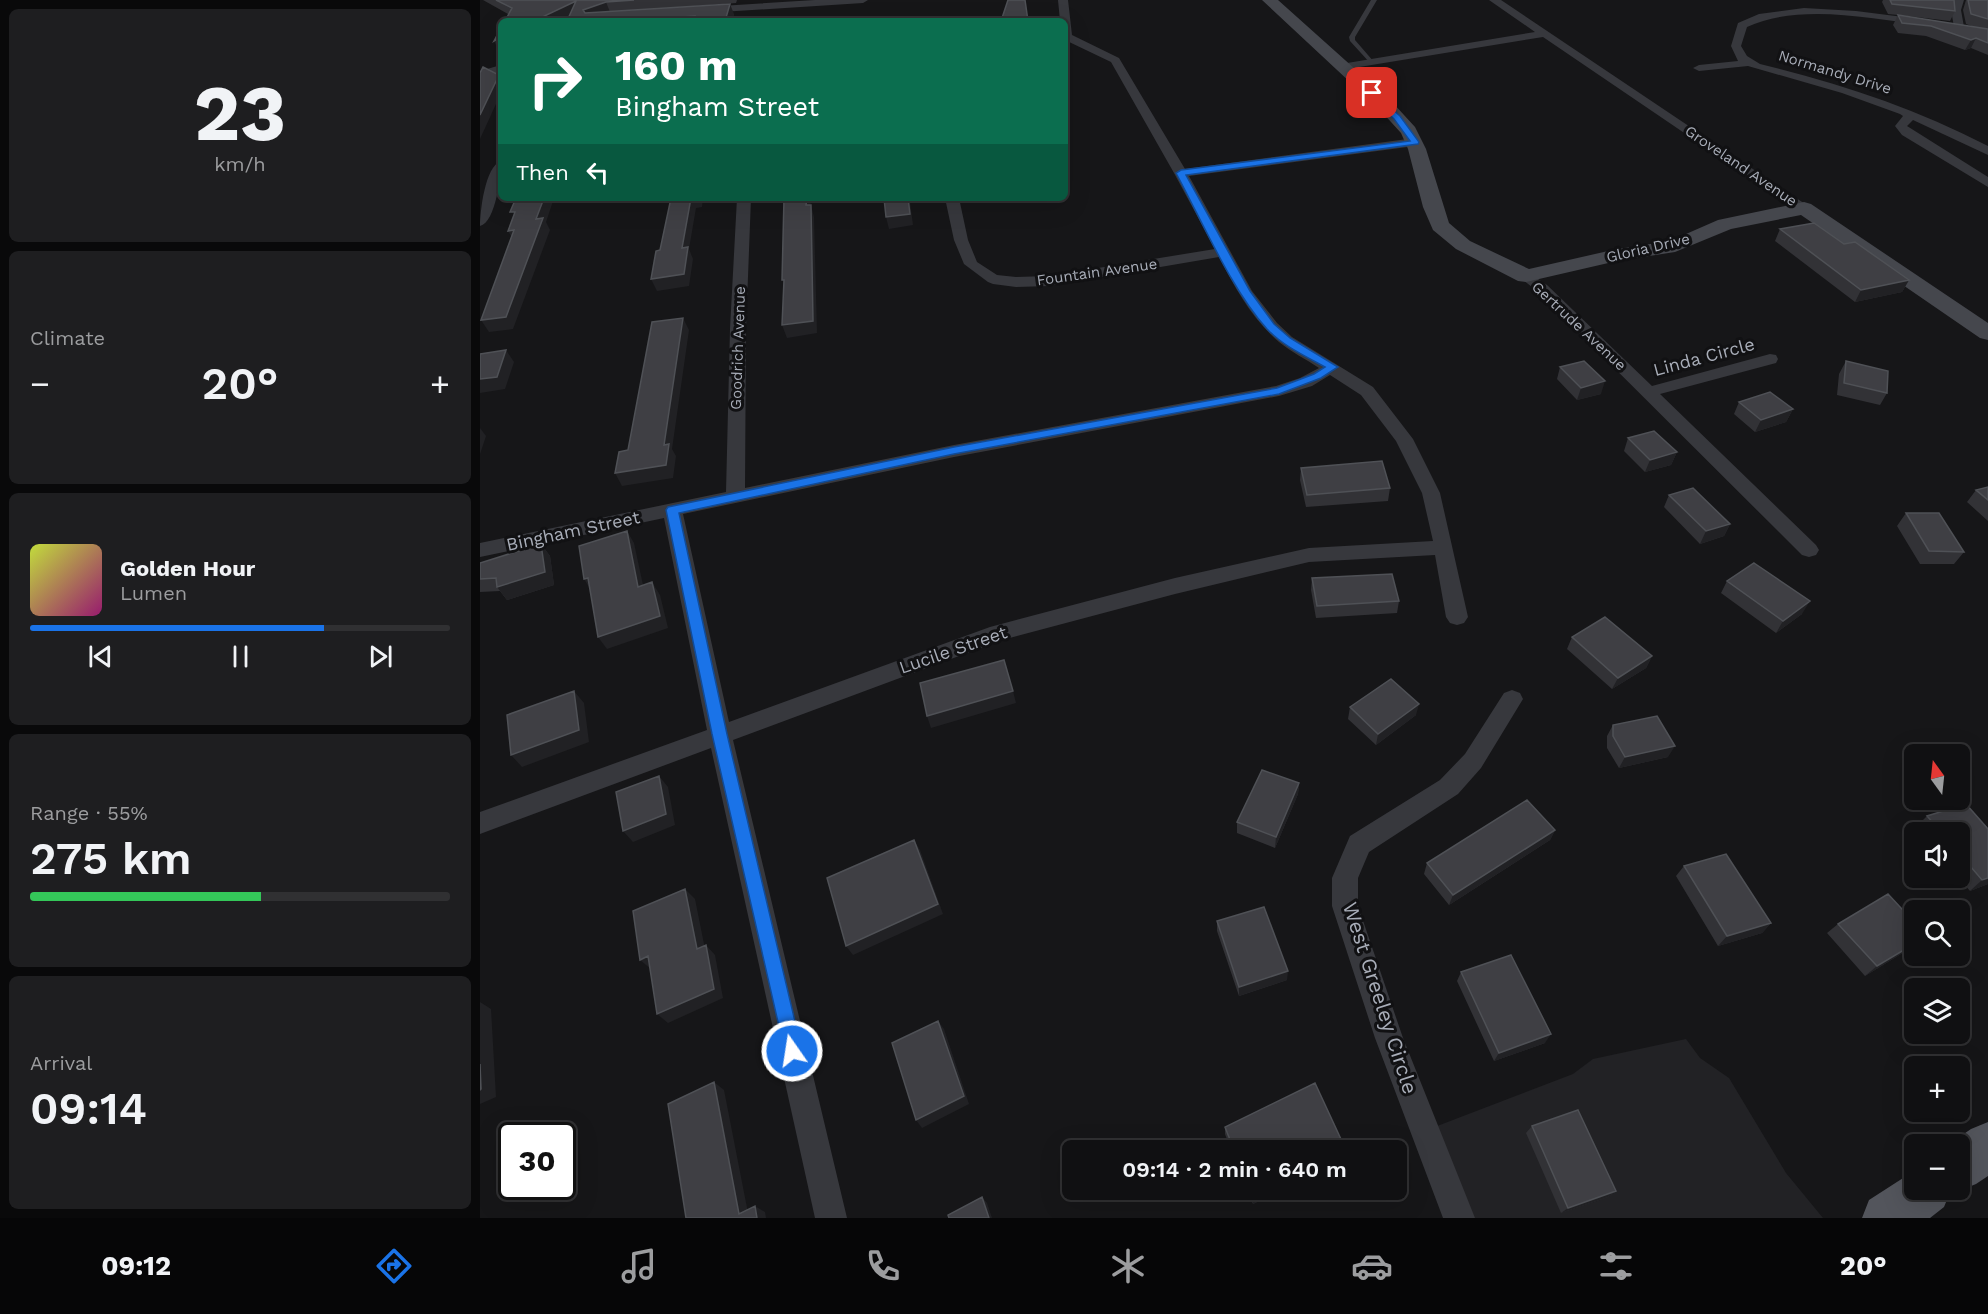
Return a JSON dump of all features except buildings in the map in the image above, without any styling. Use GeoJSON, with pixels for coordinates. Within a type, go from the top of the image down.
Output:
{"type":"FeatureCollection","features":[{"type":"Feature","properties":{"kind":"main road"},"geometry":{"type":"LineString","coordinates":[[1970,1159],[1988,1146]]}},
{"type":"Feature","properties":{"kind":"main road"},"geometry":{"type":"LineString","coordinates":[[1887,1218],[1913,1200]]}},
{"type":"Feature","properties":{"kind":"street"},"geometry":{"type":"LineString","coordinates":[[695,11],[863,0]]}},
{"type":"Feature","properties":{"kind":"street"},"geometry":{"type":"LineString","coordinates":[[1064,0],[1065,18]]}},
{"type":"Feature","properties":{"kind":"street","name":"Gertrude Avenue"},"geometry":{"type":"LineString","coordinates":[[1269,0],[1387,107],[1408,131],[1415,142],[1440,226],[1463,245],[1526,276],[1542,288],[1809,550]]}},
{"type":"Feature","properties":{"kind":"street","name":"Groveland Avenue"},"geometry":{"type":"LineString","coordinates":[[1494,0],[1988,333]]}},
{"type":"Feature","properties":{"kind":"street"},"geometry":{"type":"LineString","coordinates":[[1959,0],[1956,10],[1959,27]]}},
{"type":"Feature","properties":{"kind":"street"},"geometry":{"type":"LineString","coordinates":[[767,18],[780,5]]}},
{"type":"Feature","properties":{"kind":"street"},"geometry":{"type":"LineString","coordinates":[[1748,63],[1737,51],[1735,42],[1742,25],[1759,16],[1805,10],[1940,24],[1974,32]]}},
{"type":"Feature","properties":{"kind":"street"},"geometry":{"type":"LineString","coordinates":[[1341,66],[1544,34]]}},
{"type":"Feature","properties":{"kind":"street"},"geometry":{"type":"LineString","coordinates":[[1070,44],[1115,60],[1181,173],[1245,292],[1271,326],[1286,340],[1367,391],[1404,439],[1431,493],[1457,617]]}},
{"type":"Feature","properties":{"kind":"street"},"geometry":{"type":"LineString","coordinates":[[1699,68],[1748,63]]}},
{"type":"Feature","properties":{"kind":"street","name":"Normandy Drive"},"geometry":{"type":"LineString","coordinates":[[1748,63],[1850,91],[1942,127],[1988,151]]}},
{"type":"Feature","properties":{"kind":"street"},"geometry":{"type":"LineString","coordinates":[[480,75],[498,69]]}},
{"type":"Feature","properties":{"kind":"street"},"geometry":{"type":"LineString","coordinates":[[1912,115],[1903,121],[1901,126],[1906,132],[1988,183]]}},
{"type":"Feature","properties":{"kind":"street"},"geometry":{"type":"LineString","coordinates":[[1181,173],[1415,142]]}},
{"type":"Feature","properties":{"kind":"street"},"geometry":{"type":"LineString","coordinates":[[480,222],[498,173]]}},
{"type":"Feature","properties":{"kind":"street","name":"Goodrich Avenue"},"geometry":{"type":"LineString","coordinates":[[735,497],[738,329],[744,201]]}},
{"type":"Feature","properties":{"kind":"street","name":"Fountain Avenue"},"geometry":{"type":"LineString","coordinates":[[953,201],[961,240],[971,264],[993,279],[1016,282],[1048,281],[1224,252]]}},
{"type":"Feature","properties":{"kind":"street","name":"Gloria Drive"},"geometry":{"type":"LineString","coordinates":[[1526,276],[1617,255],[1675,246],[1725,224],[1803,208]]}},
{"type":"Feature","properties":{"kind":"street","name":"Linda Circle"},"geometry":{"type":"LineString","coordinates":[[1648,392],[1770,359]]}},
{"type":"Feature","properties":{"kind":"street","name":"Bingham Street"},"geometry":{"type":"LineString","coordinates":[[480,550],[954,451],[1279,391],[1306,382],[1332,367]]}},
{"type":"Feature","properties":{"kind":"street"},"geometry":{"type":"LineString","coordinates":[[672,510],[720,734],[831,1218]]}},
{"type":"Feature","properties":{"kind":"street","name":"Lucile Street"},"geometry":{"type":"LineString","coordinates":[[480,823],[998,633],[1174,586],[1310,555],[1444,547]]}},
{"type":"Feature","properties":{"kind":"street","name":"West Greeley Circle"},"geometry":{"type":"LineString","coordinates":[[1459,1218],[1385,1027],[1345,906],[1345,878],[1359,844],[1449,787],[1473,761],[1512,699]]}},
{"type":"Feature","properties":{"kind":"lane"},"geometry":{"type":"LineString","coordinates":[[1371,62],[1352,40],[1352,37],[1374,0]]}},
{"type":"Feature","properties":{"kind":"shaded area"},"geometry":{"type":"Polygon","coordinates":[[[1686,1039],[1700,1058],[1729,1078],[1786,1173],[1823,1218],[1461,1218],[1432,1128],[1573,1074],[1593,1059],[1686,1039]]]}},
{"type":"Feature","properties":{"kind":"route"},"geometry":{"type":"LineString","coordinates":[[792,1051],[672,510],[954,451],[1279,391],[1318,376],[1332,367],[1286,340],[1271,326],[1245,292],[1181,173],[1415,142],[1397,117],[1372,93]]}}]}
